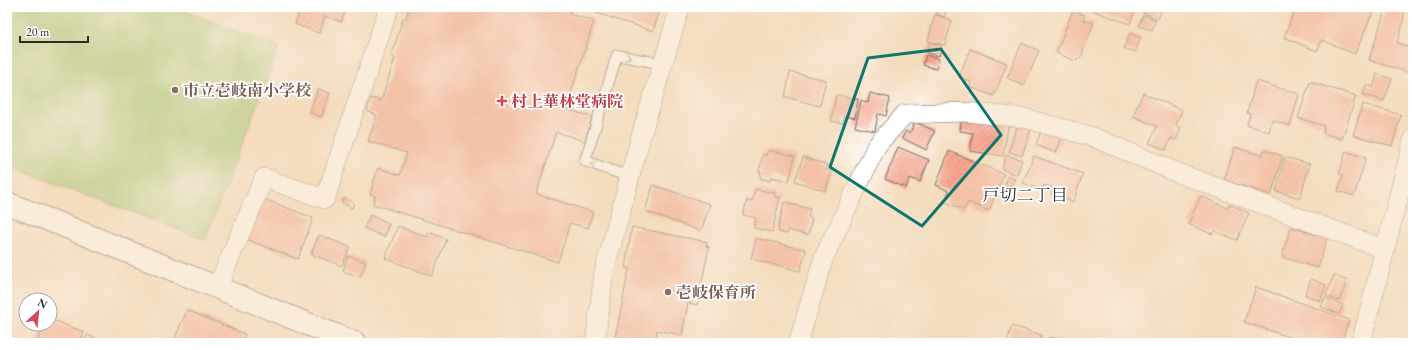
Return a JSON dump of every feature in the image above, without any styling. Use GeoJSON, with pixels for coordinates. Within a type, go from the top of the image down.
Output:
{"type":"FeatureCollection","features":[{"type":"Feature","properties":{"kind":"street"},"geometry":{"type":"LineString","coordinates":[[217,288],[264,178],[325,199],[389,7]]}},
{"type":"Feature","properties":{"kind":"street"},"geometry":{"type":"LineString","coordinates":[[595,343],[604,272],[680,7]]}},
{"type":"Feature","properties":{"kind":"street"},"geometry":{"type":"LineString","coordinates":[[798,343],[824,257],[877,145],[905,114],[966,112],[1024,118],[1093,136],[1183,175],[1384,249]]}},
{"type":"Feature","properties":{"kind":"street"},"geometry":{"type":"LineString","coordinates":[[1366,342],[1384,249],[1413,140]]}},
{"type":"Feature","properties":{"kind":"street"},"geometry":{"type":"LineString","coordinates":[[7,203],[356,343]]}},
{"type":"Feature","properties":{"kind":"lane"},"geometry":{"type":"LineString","coordinates":[[630,178],[585,161],[618,55],[663,64]]}},
{"type":"Feature","properties":{"kind":"highlighted area"},"geometry":{"type":"Polygon","coordinates":[[[941,49],[1001,135],[922,226],[830,167],[868,58],[941,49]]]}},
{"type":"Feature","properties":{"kind":"green space","name":"市立壱岐南小学校"},"geometry":{"type":"Polygon","coordinates":[[[7,7],[174,7],[279,47],[205,240],[7,165],[7,7]]]}},
{"type":"Feature","properties":{"kind":"building"},"geometry":{"type":"Polygon","coordinates":[[[284,7],[347,7],[341,22],[325,16],[319,33],[295,24],[299,13],[284,7]]]}},
{"type":"Feature","properties":{"kind":"building","name":"村上華林堂病院"},"geometry":{"type":"Polygon","coordinates":[[[409,7],[547,7],[559,11],[560,7],[572,7],[569,14],[594,21],[566,109],[592,117],[585,141],[556,132],[536,194],[593,212],[588,228],[570,223],[558,262],[373,204],[375,196],[370,194],[378,168],[400,175],[407,153],[368,141],[377,115],[367,111],[371,98],[381,101],[395,58],[391,57],[403,18],[406,19],[409,7]]]}},
{"type":"Feature","properties":{"kind":"building"},"geometry":{"type":"Polygon","coordinates":[[[598,7],[661,7],[653,31],[596,13],[598,7]]]}},
{"type":"Feature","properties":{"kind":"building"},"geometry":{"type":"Polygon","coordinates":[[[938,7],[947,7],[944,17],[936,14],[938,7]]]}},
{"type":"Feature","properties":{"kind":"building"},"geometry":{"type":"Polygon","coordinates":[[[1083,7],[1136,7],[1130,24],[1083,7]]]}},
{"type":"Feature","properties":{"kind":"building"},"geometry":{"type":"Polygon","coordinates":[[[1146,7],[1163,7],[1158,19],[1143,13],[1146,7]]]}},
{"type":"Feature","properties":{"kind":"building"},"geometry":{"type":"Polygon","coordinates":[[[1296,7],[1375,7],[1355,54],[1322,40],[1317,51],[1284,37],[1296,7]]]}},
{"type":"Feature","properties":{"kind":"building"},"geometry":{"type":"Polygon","coordinates":[[[1386,7],[1405,7],[1403,23],[1397,43],[1413,49],[1413,64],[1410,73],[1369,60],[1386,7]]]}},
{"type":"Feature","properties":{"kind":"building"},"geometry":{"type":"Polygon","coordinates":[[[1073,10],[1085,15],[1083,20],[1094,23],[1080,59],[1077,58],[1076,61],[1056,53],[1073,10]]]}},
{"type":"Feature","properties":{"kind":"building"},"geometry":{"type":"Polygon","coordinates":[[[935,15],[952,20],[945,45],[928,41],[935,15]]]}},
{"type":"Feature","properties":{"kind":"building"},"geometry":{"type":"Polygon","coordinates":[[[1143,15],[1156,20],[1152,30],[1139,26],[1143,15]]]}},
{"type":"Feature","properties":{"kind":"building"},"geometry":{"type":"Polygon","coordinates":[[[1130,33],[1141,38],[1135,52],[1124,48],[1130,33]]]}},
{"type":"Feature","properties":{"kind":"building"},"geometry":{"type":"Polygon","coordinates":[[[930,42],[942,46],[939,56],[927,53],[930,42]]]}},
{"type":"Feature","properties":{"kind":"building"},"geometry":{"type":"Polygon","coordinates":[[[1022,43],[1039,51],[1024,86],[1007,78],[1022,43]]]}},
{"type":"Feature","properties":{"kind":"building"},"geometry":{"type":"Polygon","coordinates":[[[970,49],[1007,63],[994,96],[970,87],[971,82],[959,77],[970,49]]]}},
{"type":"Feature","properties":{"kind":"building"},"geometry":{"type":"Polygon","coordinates":[[[926,55],[939,59],[936,69],[923,65],[926,55]]]}},
{"type":"Feature","properties":{"kind":"building"},"geometry":{"type":"Polygon","coordinates":[[[790,72],[826,80],[820,106],[785,97],[790,72]]]}},
{"type":"Feature","properties":{"kind":"building"},"geometry":{"type":"Polygon","coordinates":[[[1377,74],[1392,79],[1384,101],[1363,94],[1366,85],[1373,87],[1377,74]]]}},
{"type":"Feature","properties":{"kind":"building"},"geometry":{"type":"Polygon","coordinates":[[[1256,81],[1299,94],[1290,126],[1272,120],[1269,132],[1247,125],[1250,114],[1247,113],[1256,81]]]}},
{"type":"Feature","properties":{"kind":"building"},"geometry":{"type":"Polygon","coordinates":[[[1310,82],[1356,96],[1342,139],[1323,133],[1324,126],[1298,118],[1310,82]]]}},
{"type":"Feature","properties":{"kind":"building"},"geometry":{"type":"Polygon","coordinates":[[[318,89],[330,93],[321,117],[309,112],[318,89]]]}},
{"type":"Feature","properties":{"kind":"building"},"geometry":{"type":"Polygon","coordinates":[[[870,93],[890,98],[886,116],[878,114],[875,131],[855,127],[861,100],[868,103],[870,93]]]}},
{"type":"Feature","properties":{"kind":"building"},"geometry":{"type":"Polygon","coordinates":[[[1143,93],[1182,110],[1176,126],[1181,128],[1176,140],[1171,138],[1166,150],[1149,143],[1157,126],[1133,116],[1143,93]]]}},
{"type":"Feature","properties":{"kind":"building"},"geometry":{"type":"Polygon","coordinates":[[[836,95],[858,99],[855,118],[844,116],[843,123],[831,121],[836,95]]]}},
{"type":"Feature","properties":{"kind":"building"},"geometry":{"type":"Polygon","coordinates":[[[1363,104],[1401,115],[1392,146],[1353,135],[1363,104]]]}},
{"type":"Feature","properties":{"kind":"building"},"geometry":{"type":"Polygon","coordinates":[[[962,114],[1009,122],[1003,156],[970,151],[973,133],[960,131],[962,114]]]}},
{"type":"Feature","properties":{"kind":"building"},"geometry":{"type":"Polygon","coordinates":[[[915,122],[935,131],[926,150],[902,138],[906,131],[910,133],[915,122]]]}},
{"type":"Feature","properties":{"kind":"building"},"geometry":{"type":"Polygon","coordinates":[[[1018,123],[1031,128],[1022,156],[1009,152],[1018,123]]]}},
{"type":"Feature","properties":{"kind":"building"},"geometry":{"type":"Polygon","coordinates":[[[1043,126],[1063,134],[1056,153],[1036,145],[1043,126]]]}},
{"type":"Feature","properties":{"kind":"building"},"geometry":{"type":"Polygon","coordinates":[[[898,147],[929,160],[920,182],[910,178],[906,188],[885,179],[898,147]]]}},
{"type":"Feature","properties":{"kind":"building"},"geometry":{"type":"Polygon","coordinates":[[[1235,147],[1262,156],[1264,150],[1283,156],[1271,195],[1224,180],[1235,147]]]}},
{"type":"Feature","properties":{"kind":"building"},"geometry":{"type":"Polygon","coordinates":[[[768,150],[795,156],[789,181],[771,177],[770,181],[760,178],[761,172],[759,172],[763,154],[766,155],[768,150]]]}},
{"type":"Feature","properties":{"kind":"building"},"geometry":{"type":"Polygon","coordinates":[[[949,151],[1004,174],[989,211],[968,202],[964,210],[945,202],[949,191],[936,185],[949,151]]]}},
{"type":"Feature","properties":{"kind":"building"},"geometry":{"type":"Polygon","coordinates":[[[1346,151],[1366,158],[1354,196],[1338,191],[1343,175],[1339,174],[1346,151]]]}},
{"type":"Feature","properties":{"kind":"building"},"geometry":{"type":"Polygon","coordinates":[[[1006,155],[1022,160],[1017,175],[1002,169],[1006,155]]]}},
{"type":"Feature","properties":{"kind":"building"},"geometry":{"type":"Polygon","coordinates":[[[1034,156],[1083,174],[1073,202],[1051,194],[1053,188],[1044,185],[1042,190],[1023,183],[1034,156]]]}},
{"type":"Feature","properties":{"kind":"building"},"geometry":{"type":"Polygon","coordinates":[[[803,157],[828,165],[826,170],[832,172],[825,191],[795,181],[803,157]]]}},
{"type":"Feature","properties":{"kind":"building"},"geometry":{"type":"Polygon","coordinates":[[[1285,157],[1310,164],[1300,198],[1276,191],[1285,157]]]}},
{"type":"Feature","properties":{"kind":"building"},"geometry":{"type":"Polygon","coordinates":[[[1008,176],[1015,179],[1011,187],[1005,184],[1008,176]]]}},
{"type":"Feature","properties":{"kind":"building"},"geometry":{"type":"Polygon","coordinates":[[[653,185],[710,204],[701,231],[645,211],[653,185]]]}},
{"type":"Feature","properties":{"kind":"building"},"geometry":{"type":"Polygon","coordinates":[[[755,189],[775,193],[774,196],[780,198],[772,232],[754,228],[756,218],[743,215],[747,200],[752,202],[755,189]]]}},
{"type":"Feature","properties":{"kind":"building"},"geometry":{"type":"Polygon","coordinates":[[[1201,196],[1227,208],[1229,204],[1249,213],[1237,240],[1214,231],[1212,234],[1188,224],[1201,196]]]}},
{"type":"Feature","properties":{"kind":"building"},"geometry":{"type":"Polygon","coordinates":[[[344,198],[354,203],[352,208],[342,203],[344,198]]]}},
{"type":"Feature","properties":{"kind":"building"},"geometry":{"type":"Polygon","coordinates":[[[264,199],[313,218],[298,259],[248,240],[264,199]]]}},
{"type":"Feature","properties":{"kind":"building"},"geometry":{"type":"Polygon","coordinates":[[[784,202],[810,209],[808,217],[812,218],[808,235],[788,230],[787,234],[779,232],[778,228],[784,202]]]}},
{"type":"Feature","properties":{"kind":"building"},"geometry":{"type":"Polygon","coordinates":[[[370,215],[389,223],[384,237],[364,228],[370,215]]]}},
{"type":"Feature","properties":{"kind":"building"},"geometry":{"type":"Polygon","coordinates":[[[398,226],[427,237],[429,232],[446,239],[432,276],[385,258],[398,226]]]}},
{"type":"Feature","properties":{"kind":"building","name":"壱岐保育所"},"geometry":{"type":"Polygon","coordinates":[[[632,227],[707,242],[706,246],[709,247],[697,305],[688,303],[682,335],[657,330],[655,343],[614,343],[629,269],[625,268],[632,227]]]}},
{"type":"Feature","properties":{"kind":"building"},"geometry":{"type":"Polygon","coordinates":[[[1291,227],[1327,238],[1318,268],[1282,257],[1291,227]]]}},
{"type":"Feature","properties":{"kind":"building"},"geometry":{"type":"Polygon","coordinates":[[[319,235],[350,247],[342,266],[311,254],[319,235]]]}},
{"type":"Feature","properties":{"kind":"building"},"geometry":{"type":"Polygon","coordinates":[[[756,238],[806,250],[800,271],[751,259],[756,238]]]}},
{"type":"Feature","properties":{"kind":"building"},"geometry":{"type":"Polygon","coordinates":[[[348,256],[366,262],[360,277],[343,271],[348,256]]]}},
{"type":"Feature","properties":{"kind":"building"},"geometry":{"type":"Polygon","coordinates":[[[1334,275],[1347,281],[1339,301],[1326,296],[1334,275]]]}},
{"type":"Feature","properties":{"kind":"building"},"geometry":{"type":"Polygon","coordinates":[[[1311,279],[1326,285],[1320,301],[1305,295],[1311,279]]]}},
{"type":"Feature","properties":{"kind":"building"},"geometry":{"type":"Polygon","coordinates":[[[1256,287],[1349,320],[1341,343],[1300,343],[1301,341],[1244,322],[1256,287]]]}},
{"type":"Feature","properties":{"kind":"building"},"geometry":{"type":"Polygon","coordinates":[[[1325,298],[1343,305],[1339,314],[1321,307],[1325,298]]]}},
{"type":"Feature","properties":{"kind":"building"},"geometry":{"type":"Polygon","coordinates":[[[187,310],[245,334],[241,343],[173,343],[187,310]]]}},
{"type":"Feature","properties":{"kind":"building"},"geometry":{"type":"Polygon","coordinates":[[[58,322],[84,332],[80,343],[43,343],[37,341],[40,332],[58,332],[58,322]]]}},
{"type":"Feature","properties":{"kind":"building"},"geometry":{"type":"Polygon","coordinates":[[[1012,326],[1042,335],[1039,343],[1007,343],[1012,326]]]}},
{"type":"Feature","properties":{"kind":"building"},"geometry":{"type":"Polygon","coordinates":[[[87,335],[102,341],[103,338],[115,343],[84,343],[87,335]]]}},
{"type":"Feature","properties":{"kind":"building"},"geometry":{"type":"Polygon","coordinates":[[[1049,337],[1063,341],[1062,343],[1047,343],[1049,337]]]}},
{"type":"Feature","properties":{"kind":"place","name":"市立壱岐南小学校"},"geometry":{"type":"Point","coordinates":[175,90]}},
{"type":"Feature","properties":{"kind":"place","name":"村上華林堂病院"},"geometry":{"type":"Point","coordinates":[502,101]}},
{"type":"Feature","properties":{"kind":"place","name":"壱岐保育所"},"geometry":{"type":"Point","coordinates":[668,292]}},
{"type":"Feature","properties":{"kind":"district","name":"戸切二丁目"},"geometry":{"type":"Point","coordinates":[1025,195]}}]}
